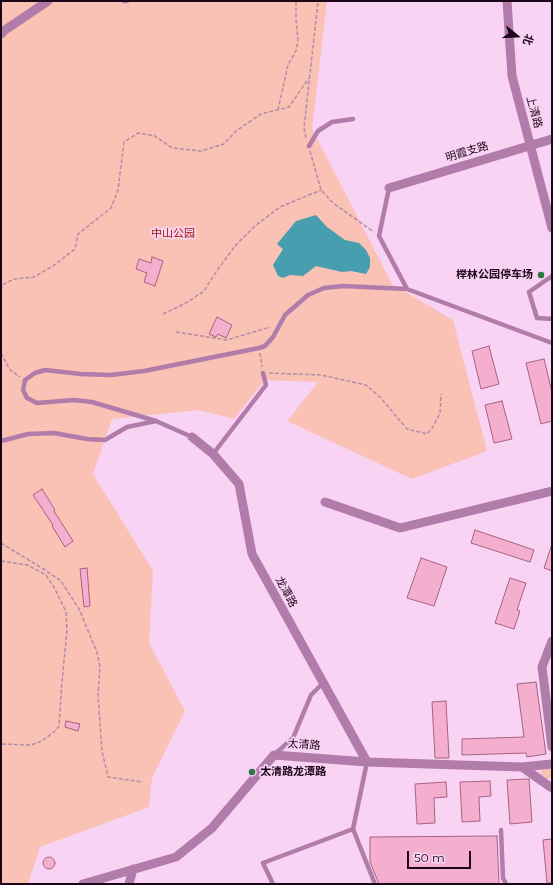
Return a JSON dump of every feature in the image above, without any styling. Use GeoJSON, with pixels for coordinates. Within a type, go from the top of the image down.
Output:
{"type":"FeatureCollection","features":[{"type":"Feature","properties":{"kind":"street"},"geometry":{"type":"LineString","coordinates":[[1,34],[48,1]]}},
{"type":"Feature","properties":{"kind":"street","name":"上清路"},"geometry":{"type":"LineString","coordinates":[[507,1],[512,76],[552,228]]}},
{"type":"Feature","properties":{"kind":"street","name":"明霞支路"},"geometry":{"type":"LineString","coordinates":[[389,188],[530,145],[552,140]]}},
{"type":"Feature","properties":{"kind":"street","name":"龙潭路"},"geometry":{"type":"LineString","coordinates":[[192,436],[213,454],[239,484],[252,554],[368,762]]}},
{"type":"Feature","properties":{"kind":"street"},"geometry":{"type":"LineString","coordinates":[[325,502],[400,528],[552,491]]}},
{"type":"Feature","properties":{"kind":"street"},"geometry":{"type":"LineString","coordinates":[[552,641],[542,668],[552,748]]}},
{"type":"Feature","properties":{"kind":"street","name":"太清路"},"geometry":{"type":"LineString","coordinates":[[83,884],[176,856],[212,828],[274,755],[368,762],[522,767],[552,764]]}},
{"type":"Feature","properties":{"kind":"street"},"geometry":{"type":"LineString","coordinates":[[522,767],[552,788]]}},
{"type":"Feature","properties":{"kind":"street"},"geometry":{"type":"LineString","coordinates":[[129,884],[133,869]]}},
{"type":"Feature","properties":{"kind":"lane"},"geometry":{"type":"LineString","coordinates":[[309,146],[318,131],[332,122],[353,119]]}},
{"type":"Feature","properties":{"kind":"lane"},"geometry":{"type":"LineString","coordinates":[[389,188],[379,236],[407,289]]}},
{"type":"Feature","properties":{"kind":"lane"},"geometry":{"type":"LineString","coordinates":[[552,276],[529,292],[537,318],[552,319]]}},
{"type":"Feature","properties":{"kind":"lane"},"geometry":{"type":"LineString","coordinates":[[192,436],[156,421],[92,402],[74,400],[37,403],[27,398],[24,390],[26,380],[35,373],[45,370],[81,374],[111,375],[137,372],[259,348],[265,346],[273,337],[285,315],[308,295],[324,288],[343,286],[407,289],[552,343]]}},
{"type":"Feature","properties":{"kind":"lane"},"geometry":{"type":"LineString","coordinates":[[213,454],[266,385],[263,373]]}},
{"type":"Feature","properties":{"kind":"lane"},"geometry":{"type":"LineString","coordinates":[[1,441],[28,434],[54,433],[87,439],[105,440],[126,427],[156,421]]}},
{"type":"Feature","properties":{"kind":"lane"},"geometry":{"type":"LineString","coordinates":[[274,755],[293,738],[311,695],[323,683]]}},
{"type":"Feature","properties":{"kind":"lane"},"geometry":{"type":"LineString","coordinates":[[368,762],[353,829],[375,884]]}},
{"type":"Feature","properties":{"kind":"lane"},"geometry":{"type":"LineString","coordinates":[[272,884],[263,863],[353,829]]}},
{"type":"Feature","properties":{"kind":"lane"},"geometry":{"type":"LineString","coordinates":[[501,830],[503,878],[506,884]]}},
{"type":"Feature","properties":{"kind":"path"},"geometry":{"type":"LineString","coordinates":[[278,110],[288,65],[296,51],[297,46],[296,1]]}},
{"type":"Feature","properties":{"kind":"path"},"geometry":{"type":"LineString","coordinates":[[318,1],[304,128],[321,190],[333,203],[379,236]]}},
{"type":"Feature","properties":{"kind":"path"},"geometry":{"type":"LineString","coordinates":[[1,290],[2,285],[14,279],[34,277],[75,249],[78,234],[111,208],[118,190],[124,142],[138,133],[155,136],[172,148],[201,151],[224,144],[236,131],[261,114],[289,107],[309,78]]}},
{"type":"Feature","properties":{"kind":"path"},"geometry":{"type":"LineString","coordinates":[[163,314],[186,303],[204,291],[235,246],[255,226],[280,208],[321,190]]}},
{"type":"Feature","properties":{"kind":"path"},"geometry":{"type":"LineString","coordinates":[[176,332],[227,340],[280,324]]}},
{"type":"Feature","properties":{"kind":"path"},"geometry":{"type":"LineString","coordinates":[[259,348],[263,373],[321,375],[366,385],[380,397],[407,429],[427,434],[433,427],[440,413],[441,394]]}},
{"type":"Feature","properties":{"kind":"path"},"geometry":{"type":"LineString","coordinates":[[1,353],[10,370],[26,380]]}},
{"type":"Feature","properties":{"kind":"path"},"geometry":{"type":"LineString","coordinates":[[1,543],[61,581],[79,609],[97,652],[100,667],[98,695],[102,751],[108,777],[143,782]]}},
{"type":"Feature","properties":{"kind":"path"},"geometry":{"type":"LineString","coordinates":[[1,562],[28,565],[46,575],[54,587],[66,612],[68,630],[59,726],[42,741],[31,745],[1,744]]}},
{"type":"Feature","properties":{"kind":"green space","name":"中山公园"},"geometry":{"type":"Polygon","coordinates":[[[1,1],[327,1],[312,129],[392,284],[453,320],[487,451],[412,479],[287,421],[318,382],[265,380],[234,419],[199,410],[112,419],[93,474],[153,571],[149,643],[185,711],[152,778],[149,807],[40,847],[28,884],[1,884],[1,1]]]}},
{"type":"Feature","properties":{"kind":"green space"},"geometry":{"type":"Polygon","coordinates":[[[547,767],[551,769],[553,773],[551,777],[547,779],[543,777],[541,773],[543,769],[547,767]]]}},
{"type":"Feature","properties":{"kind":"water"},"geometry":{"type":"Polygon","coordinates":[[[316,215],[327,227],[345,240],[359,243],[366,250],[370,258],[370,267],[366,274],[351,271],[342,272],[316,266],[303,276],[290,275],[283,278],[278,276],[273,265],[283,249],[277,244],[296,221],[316,215]]]}},
{"type":"Feature","properties":{"kind":"building"},"geometry":{"type":"Polygon","coordinates":[[[152,257],[163,261],[155,286],[144,282],[147,273],[136,269],[139,259],[151,263],[152,257]]]}},
{"type":"Feature","properties":{"kind":"building"},"geometry":{"type":"Polygon","coordinates":[[[217,317],[232,325],[226,338],[218,334],[216,337],[209,334],[217,317]]]}},
{"type":"Feature","properties":{"kind":"building"},"geometry":{"type":"Polygon","coordinates":[[[489,346],[499,384],[481,389],[472,351],[489,346]]]}},
{"type":"Feature","properties":{"kind":"building"},"geometry":{"type":"Polygon","coordinates":[[[544,359],[552,392],[552,421],[541,424],[526,363],[544,359]]]}},
{"type":"Feature","properties":{"kind":"building"},"geometry":{"type":"Polygon","coordinates":[[[502,401],[512,439],[494,443],[485,405],[502,401]]]}},
{"type":"Feature","properties":{"kind":"building"},"geometry":{"type":"Polygon","coordinates":[[[42,489],[73,541],[65,547],[52,526],[53,525],[33,495],[42,489]]]}},
{"type":"Feature","properties":{"kind":"building"},"geometry":{"type":"Polygon","coordinates":[[[475,530],[534,550],[530,562],[471,543],[475,530]]]}},
{"type":"Feature","properties":{"kind":"building"},"geometry":{"type":"Polygon","coordinates":[[[552,547],[552,571],[544,568],[552,547]]]}},
{"type":"Feature","properties":{"kind":"building"},"geometry":{"type":"Polygon","coordinates":[[[421,558],[447,567],[434,606],[407,598],[421,558]]]}},
{"type":"Feature","properties":{"kind":"building"},"geometry":{"type":"Polygon","coordinates":[[[87,568],[90,606],[84,607],[80,569],[87,568]]]}},
{"type":"Feature","properties":{"kind":"building"},"geometry":{"type":"Polygon","coordinates":[[[510,578],[526,583],[517,610],[520,611],[514,629],[495,623],[510,578]]]}},
{"type":"Feature","properties":{"kind":"building"},"geometry":{"type":"Polygon","coordinates":[[[536,682],[546,754],[527,757],[526,753],[462,755],[462,739],[524,737],[517,684],[536,682]]]}},
{"type":"Feature","properties":{"kind":"building"},"geometry":{"type":"Polygon","coordinates":[[[446,701],[449,758],[435,758],[432,702],[446,701]]]}},
{"type":"Feature","properties":{"kind":"building"},"geometry":{"type":"Polygon","coordinates":[[[66,721],[80,724],[78,731],[65,727],[66,721]]]}},
{"type":"Feature","properties":{"kind":"building"},"geometry":{"type":"Polygon","coordinates":[[[529,779],[532,822],[510,824],[507,780],[529,779]]]}},
{"type":"Feature","properties":{"kind":"building"},"geometry":{"type":"Polygon","coordinates":[[[490,781],[491,796],[479,797],[480,821],[462,822],[460,782],[490,781]]]}},
{"type":"Feature","properties":{"kind":"building"},"geometry":{"type":"Polygon","coordinates":[[[446,782],[447,797],[434,798],[435,823],[417,824],[415,784],[446,782]]]}},
{"type":"Feature","properties":{"kind":"building"},"geometry":{"type":"Polygon","coordinates":[[[497,836],[499,884],[379,884],[370,862],[370,837],[497,836]]]}},
{"type":"Feature","properties":{"kind":"building"},"geometry":{"type":"Polygon","coordinates":[[[552,839],[552,883],[547,883],[543,840],[552,839]]]}},
{"type":"Feature","properties":{"kind":"building"},"geometry":{"type":"Polygon","coordinates":[[[49,857],[53,859],[55,863],[53,867],[49,869],[45,867],[43,863],[45,859],[49,857]]]}},
{"type":"Feature","properties":{"kind":"place","name":"榉林公园停车场"},"geometry":{"type":"Point","coordinates":[541,275]}},
{"type":"Feature","properties":{"kind":"place","name":"太清路龙潭路"},"geometry":{"type":"Point","coordinates":[252,772]}}]}
